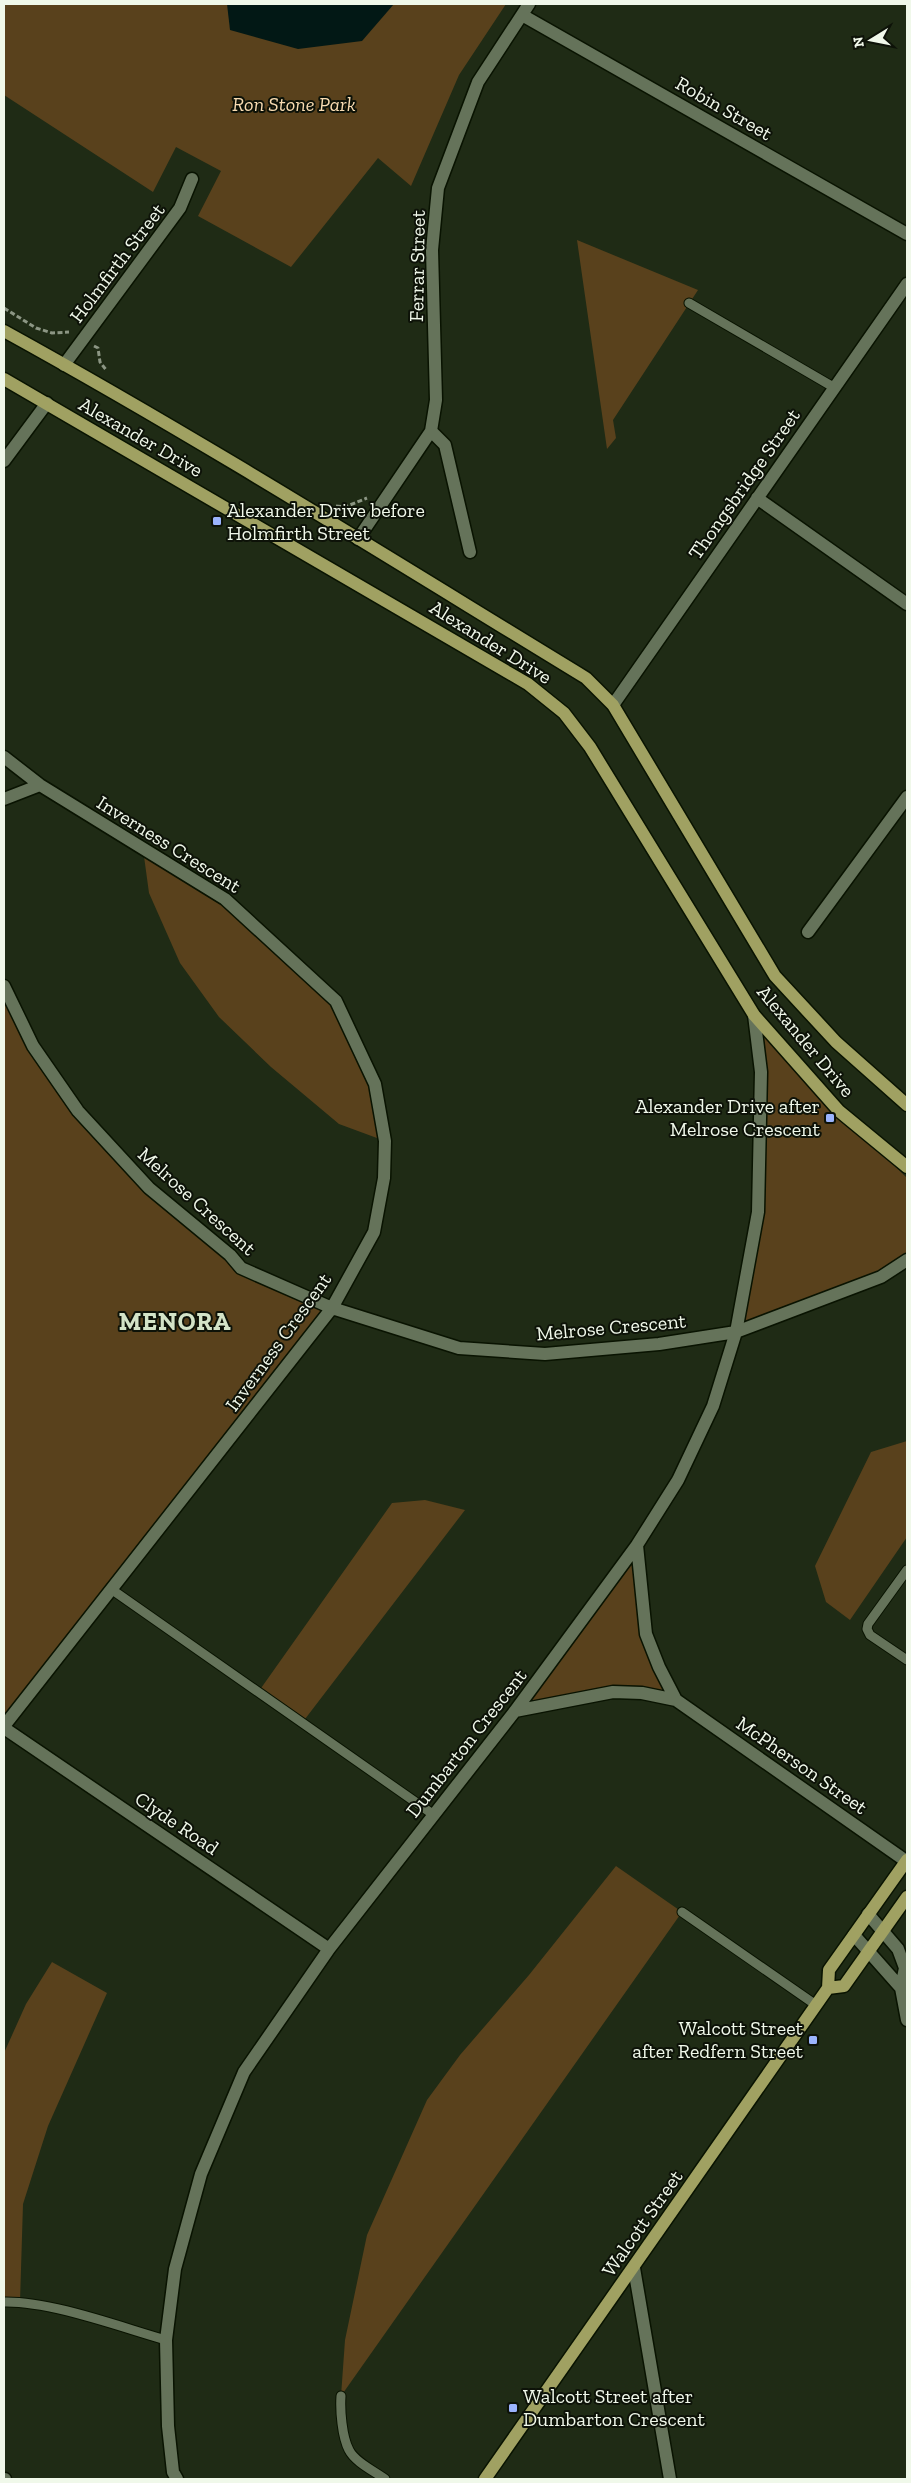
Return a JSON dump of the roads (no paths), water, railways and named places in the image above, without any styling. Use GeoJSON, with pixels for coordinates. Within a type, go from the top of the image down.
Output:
{"type":"FeatureCollection","features":[{"type":"Feature","properties":{"kind":"main road","name":"Alexander Drive"},"geometry":{"type":"LineString","coordinates":[[4,331],[358,539],[586,678],[614,705],[775,976],[836,1042],[907,1105]]}},
{"type":"Feature","properties":{"kind":"main road","name":"Alexander Drive"},"geometry":{"type":"LineString","coordinates":[[4,378],[528,684],[564,712],[590,747],[754,1015],[838,1111],[907,1167]]}},
{"type":"Feature","properties":{"kind":"main road","name":"Walcott Street"},"geometry":{"type":"LineString","coordinates":[[485,2479],[828,1988],[829,1970],[907,1861]]}},
{"type":"Feature","properties":{"kind":"main road"},"geometry":{"type":"LineString","coordinates":[[828,1988],[844,1986],[907,1896]]}},
{"type":"Feature","properties":{"kind":"street","name":"Ferrar Street"},"geometry":{"type":"LineString","coordinates":[[358,539],[431,430],[436,400],[432,250],[438,188],[478,82],[530,4]]}},
{"type":"Feature","properties":{"kind":"street","name":"Robin Street"},"geometry":{"type":"LineString","coordinates":[[522,16],[907,234]]}},
{"type":"Feature","properties":{"kind":"street","name":"Holmfirth Street"},"geometry":{"type":"LineString","coordinates":[[64,365],[180,208],[192,179]]}},
{"type":"Feature","properties":{"kind":"street","name":"Thongsbridge Street"},"geometry":{"type":"LineString","coordinates":[[614,705],[756,498],[907,284]]}},
{"type":"Feature","properties":{"kind":"street"},"geometry":{"type":"LineString","coordinates":[[4,461],[47,404]]}},
{"type":"Feature","properties":{"kind":"street"},"geometry":{"type":"LineString","coordinates":[[431,430],[446,445],[470,552]]}},
{"type":"Feature","properties":{"kind":"street"},"geometry":{"type":"LineString","coordinates":[[756,498],[907,604]]}},
{"type":"Feature","properties":{"kind":"street","name":"Inverness Crescent"},"geometry":{"type":"LineString","coordinates":[[4,757],[40,785],[225,898],[336,1001],[375,1084],[385,1141],[384,1178],[374,1232],[332,1308],[4,1727]]}},
{"type":"Feature","properties":{"kind":"street"},"geometry":{"type":"LineString","coordinates":[[4,799],[40,785]]}},
{"type":"Feature","properties":{"kind":"street"},"geometry":{"type":"LineString","coordinates":[[808,932],[907,797]]}},
{"type":"Feature","properties":{"kind":"street","name":"Melrose Crescent"},"geometry":{"type":"LineString","coordinates":[[4,986],[33,1046],[78,1111],[149,1188],[230,1255],[241,1268],[332,1308],[459,1348],[545,1354],[659,1344],[736,1332],[881,1277],[907,1260]]}},
{"type":"Feature","properties":{"kind":"street","name":"Dumbarton Crescent"},"geometry":{"type":"LineString","coordinates":[[175,2476],[168,2426],[166,2340],[175,2268],[201,2174],[244,2072],[329,1949],[515,1711],[637,1545],[678,1480],[713,1406],[736,1332],[758,1212],[762,1072],[754,1015]]}},
{"type":"Feature","properties":{"kind":"street","name":"McPherson Street"},"geometry":{"type":"LineString","coordinates":[[637,1545],[646,1634],[658,1668],[676,1700]]}},
{"type":"Feature","properties":{"kind":"street","name":"McPherson Street"},"geometry":{"type":"LineString","coordinates":[[515,1711],[613,1692],[642,1693],[676,1700],[907,1861]]}},
{"type":"Feature","properties":{"kind":"street","name":"Clyde Road"},"geometry":{"type":"LineString","coordinates":[[4,1727],[329,1949]]}},
{"type":"Feature","properties":{"kind":"street"},"geometry":{"type":"LineString","coordinates":[[868,1914],[898,1949],[905,1968],[904,1988],[907,2020]]}},
{"type":"Feature","properties":{"kind":"street"},"geometry":{"type":"LineString","coordinates":[[854,1935],[904,1988]]}},
{"type":"Feature","properties":{"kind":"street"},"geometry":{"type":"LineString","coordinates":[[634,2268],[670,2479]]}},
{"type":"Feature","properties":{"kind":"lane"},"geometry":{"type":"LineString","coordinates":[[690,303],[834,388]]}},
{"type":"Feature","properties":{"kind":"lane"},"geometry":{"type":"LineString","coordinates":[[907,1570],[868,1624],[867,1629],[870,1635],[907,1660]]}},
{"type":"Feature","properties":{"kind":"lane"},"geometry":{"type":"LineString","coordinates":[[111,1589],[434,1816]]}},
{"type":"Feature","properties":{"kind":"lane"},"geometry":{"type":"LineString","coordinates":[[682,1912],[816,2005]]}},
{"type":"Feature","properties":{"kind":"lane"},"geometry":{"type":"LineString","coordinates":[[4,2302],[20,2302],[72,2314],[166,2340]]}},
{"type":"Feature","properties":{"kind":"lane"},"geometry":{"type":"LineString","coordinates":[[341,2396],[340,2412],[348,2450],[356,2458],[386,2479]]}},
{"type":"Feature","properties":{"kind":"water"},"geometry":{"type":"Polygon","coordinates":[[[227,4],[394,4],[362,41],[298,49],[230,30],[227,4]]]}},
{"type":"Feature","properties":{"kind":"place","name":"Alexander Drive before Holmfirth Street"},"geometry":{"type":"Point","coordinates":[217,521]}},
{"type":"Feature","properties":{"kind":"place","name":"Alexander Drive after Melrose Crescent"},"geometry":{"type":"Point","coordinates":[830,1118]}},
{"type":"Feature","properties":{"kind":"place","name":"Walcott Street after Redfern Street"},"geometry":{"type":"Point","coordinates":[813,2040]}},
{"type":"Feature","properties":{"kind":"place","name":"Walcott Street after Dumbarton Crescent"},"geometry":{"type":"Point","coordinates":[513,2408]}},
{"type":"Feature","properties":{"kind":"district","name":"MENORA"},"geometry":{"type":"Point","coordinates":[175,1321]}},
{"type":"Feature","properties":{"kind":"park label","name":"Ron Stone Park"},"geometry":{"type":"Point","coordinates":[294,104]}}]}
